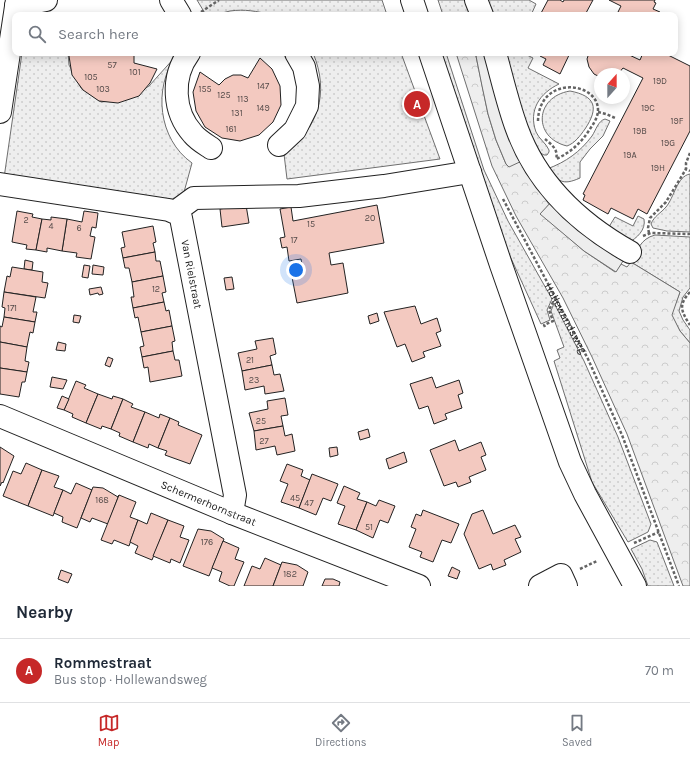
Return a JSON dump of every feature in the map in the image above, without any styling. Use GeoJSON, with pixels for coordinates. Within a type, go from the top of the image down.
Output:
{"type":"FeatureCollection","features":[{"type":"Feature","properties":{"kind":"street"},"geometry":{"type":"LineString","coordinates":[[17,3],[46,0]]}},
{"type":"Feature","properties":{"kind":"street"},"geometry":{"type":"LineString","coordinates":[[171,0],[178,12]]}},
{"type":"Feature","properties":{"kind":"street"},"geometry":{"type":"LineString","coordinates":[[412,0],[416,12]]}},
{"type":"Feature","properties":{"kind":"street"},"geometry":{"type":"LineString","coordinates":[[476,0],[481,12]]}},
{"type":"Feature","properties":{"kind":"street"},"geometry":{"type":"LineString","coordinates":[[0,112],[12,35]]}},
{"type":"Feature","properties":{"kind":"street"},"geometry":{"type":"LineString","coordinates":[[187,56],[182,62],[176,82],[177,100],[183,119],[194,135],[211,148]]}},
{"type":"Feature","properties":{"kind":"street"},"geometry":{"type":"LineString","coordinates":[[279,145],[296,130],[307,106],[308,86],[304,67],[298,56]]}},
{"type":"Feature","properties":{"kind":"street"},"geometry":{"type":"LineString","coordinates":[[431,56],[557,428],[570,462],[585,494],[635,586]]}},
{"type":"Feature","properties":{"kind":"street"},"geometry":{"type":"LineString","coordinates":[[496,56],[517,129],[527,152],[541,175],[558,197],[574,213],[610,241],[630,252]]}},
{"type":"Feature","properties":{"kind":"street"},"geometry":{"type":"LineString","coordinates":[[0,184],[175,212],[194,198],[300,196],[384,186],[470,172]]}},
{"type":"Feature","properties":{"kind":"street","name":"Van Rielstraat"},"geometry":{"type":"LineString","coordinates":[[175,212],[182,221],[234,488],[235,496],[232,513]]}},
{"type":"Feature","properties":{"kind":"street","name":"Schermerhornstraat"},"geometry":{"type":"LineString","coordinates":[[0,416],[232,513],[419,586]]}},
{"type":"Feature","properties":{"kind":"street"},"geometry":{"type":"LineString","coordinates":[[540,586],[561,575],[566,586]]}},
{"type":"Feature","properties":{"kind":"path"},"geometry":{"type":"LineString","coordinates":[[201,12],[219,0]]}},
{"type":"Feature","properties":{"kind":"path"},"geometry":{"type":"LineString","coordinates":[[539,127],[538,113],[541,105],[545,98],[552,92],[559,89],[570,87],[580,89],[590,94],[597,103],[598,112],[595,122],[575,147],[564,155],[555,160],[557,157],[554,149],[543,135]]}},
{"type":"Feature","properties":{"kind":"path"},"geometry":{"type":"LineString","coordinates":[[598,112],[615,118]]}},
{"type":"Feature","properties":{"kind":"path"},"geometry":{"type":"LineString","coordinates":[[649,233],[648,228],[650,218],[666,202],[686,169],[686,163],[690,153]]}},
{"type":"Feature","properties":{"kind":"path"},"geometry":{"type":"LineString","coordinates":[[686,169],[690,171]]}},
{"type":"Feature","properties":{"kind":"path","name":"Hollewandsweg"},"geometry":{"type":"LineString","coordinates":[[502,198],[557,298],[588,359],[622,435],[679,586]]}},
{"type":"Feature","properties":{"kind":"path"},"geometry":{"type":"LineString","coordinates":[[630,252],[638,241],[649,233],[690,234]]}},
{"type":"Feature","properties":{"kind":"path"},"geometry":{"type":"LineString","coordinates":[[690,292],[685,298],[682,305],[682,310],[690,325]]}},
{"type":"Feature","properties":{"kind":"path"},"geometry":{"type":"LineString","coordinates":[[547,331],[544,325],[553,321],[549,310],[557,298]]}},
{"type":"Feature","properties":{"kind":"green space"},"geometry":{"type":"Polygon","coordinates":[[[197,0],[382,0],[386,12],[260,12],[240,10],[204,12],[197,0]]]}},
{"type":"Feature","properties":{"kind":"green space"},"geometry":{"type":"Polygon","coordinates":[[[438,0],[469,0],[474,12],[442,12],[438,0]]]}},
{"type":"Feature","properties":{"kind":"green space"},"geometry":{"type":"Polygon","coordinates":[[[482,0],[529,0],[536,4],[532,12],[487,12],[482,0]]]}},
{"type":"Feature","properties":{"kind":"green space"},"geometry":{"type":"Polygon","coordinates":[[[22,56],[68,56],[69,65],[81,88],[101,102],[129,99],[149,86],[176,56],[164,83],[162,98],[166,127],[172,141],[181,153],[192,163],[181,203],[4,178],[22,56]]]}},
{"type":"Feature","properties":{"kind":"green space"},"geometry":{"type":"Polygon","coordinates":[[[314,56],[402,56],[440,159],[287,179],[284,154],[296,144],[305,133],[313,122],[318,109],[320,82],[314,56]]]}},
{"type":"Feature","properties":{"kind":"green space"},"geometry":{"type":"Polygon","coordinates":[[[438,56],[447,56],[484,170],[508,221],[552,299],[547,310],[550,320],[541,324],[499,232],[438,56]]]}},
{"type":"Feature","properties":{"kind":"green space"},"geometry":{"type":"Polygon","coordinates":[[[457,56],[476,56],[488,114],[496,140],[506,164],[524,160],[552,201],[541,214],[584,251],[615,272],[621,264],[627,267],[631,262],[680,292],[672,315],[680,331],[690,343],[690,586],[683,586],[627,434],[592,357],[563,298],[516,216],[492,166],[457,56]]]}},
{"type":"Feature","properties":{"kind":"green space"},"geometry":{"type":"Polygon","coordinates":[[[503,56],[529,56],[533,58],[528,68],[559,84],[541,97],[535,110],[534,124],[536,132],[549,150],[547,155],[537,151],[528,138],[503,56]]]}},
{"type":"Feature","properties":{"kind":"green space"},"geometry":{"type":"Polygon","coordinates":[[[570,91],[585,96],[590,100],[593,109],[592,115],[585,129],[575,141],[567,146],[556,142],[548,135],[542,118],[544,109],[550,101],[558,95],[570,91]]]}},
{"type":"Feature","properties":{"kind":"green space"},"geometry":{"type":"Polygon","coordinates":[[[605,119],[610,121],[603,136],[580,162],[580,178],[569,182],[561,181],[547,169],[566,160],[583,147],[599,124],[605,119]]]}},
{"type":"Feature","properties":{"kind":"green space"},"geometry":{"type":"Polygon","coordinates":[[[690,174],[690,232],[667,231],[653,228],[651,224],[654,219],[669,203],[682,179],[690,174]]]}},
{"type":"Feature","properties":{"kind":"green space"},"geometry":{"type":"Polygon","coordinates":[[[638,216],[644,219],[644,227],[635,239],[628,243],[607,230],[615,217],[633,226],[638,216]]]}},
{"type":"Feature","properties":{"kind":"green space"},"geometry":{"type":"Polygon","coordinates":[[[655,235],[690,237],[690,288],[683,297],[679,311],[690,330],[690,343],[680,331],[671,315],[680,292],[631,262],[643,242],[655,235]]]}},
{"type":"Feature","properties":{"kind":"green space"},"geometry":{"type":"Polygon","coordinates":[[[554,303],[584,361],[618,437],[651,524],[648,532],[628,542],[592,482],[554,361],[560,358],[557,350],[564,347],[551,311],[554,303]]]}},
{"type":"Feature","properties":{"kind":"green space"},"geometry":{"type":"Polygon","coordinates":[[[650,540],[657,542],[674,586],[648,586],[642,569],[631,549],[650,540]]]}},
{"type":"Feature","properties":{"kind":"shaded area"},"geometry":{"type":"Polygon","coordinates":[[[476,56],[486,56],[524,160],[509,167],[506,164],[496,140],[488,114],[476,56]]]}},
{"type":"Feature","properties":{"kind":"shaded area"},"geometry":{"type":"Polygon","coordinates":[[[552,201],[625,258],[616,272],[584,251],[540,214],[552,201]]]}},
{"type":"Feature","properties":{"kind":"building"},"geometry":{"type":"Polygon","coordinates":[[[548,0],[560,0],[563,2],[564,0],[593,0],[587,12],[542,12],[548,0]]]}},
{"type":"Feature","properties":{"kind":"building"},"geometry":{"type":"Polygon","coordinates":[[[609,0],[655,0],[654,2],[656,3],[653,9],[660,12],[618,12],[621,6],[609,0]]]}},
{"type":"Feature","properties":{"kind":"building"},"geometry":{"type":"Polygon","coordinates":[[[69,56],[134,56],[134,63],[157,69],[150,83],[139,96],[118,103],[99,101],[83,90],[72,75],[69,56]]]}},
{"type":"Feature","properties":{"kind":"building"},"geometry":{"type":"Polygon","coordinates":[[[540,56],[569,56],[560,74],[543,65],[546,59],[540,56]]]}},
{"type":"Feature","properties":{"kind":"building"},"geometry":{"type":"Polygon","coordinates":[[[588,56],[631,56],[640,60],[642,56],[670,56],[690,66],[690,131],[647,214],[638,209],[633,219],[611,208],[608,214],[583,200],[585,195],[583,194],[643,78],[630,72],[630,68],[594,68],[594,74],[589,67],[587,59],[588,56]]]}},
{"type":"Feature","properties":{"kind":"building"},"geometry":{"type":"Polygon","coordinates":[[[260,58],[272,69],[280,86],[281,105],[273,122],[259,135],[240,141],[222,138],[205,127],[196,111],[193,92],[200,72],[219,85],[225,79],[233,75],[241,75],[248,78],[260,58]]]}},
{"type":"Feature","properties":{"kind":"building"},"geometry":{"type":"Polygon","coordinates":[[[246,205],[249,223],[222,227],[220,209],[246,205]]]}},
{"type":"Feature","properties":{"kind":"building"},"geometry":{"type":"Polygon","coordinates":[[[377,205],[384,243],[329,253],[331,265],[343,263],[348,293],[297,303],[291,272],[303,270],[301,259],[289,261],[287,247],[282,248],[280,238],[285,237],[280,209],[291,207],[293,221],[377,205]]]}},
{"type":"Feature","properties":{"kind":"building"},"geometry":{"type":"Polygon","coordinates":[[[17,211],[33,214],[32,217],[42,219],[36,250],[26,249],[27,245],[12,242],[17,211]]]}},
{"type":"Feature","properties":{"kind":"building"},"geometry":{"type":"Polygon","coordinates":[[[84,211],[98,213],[96,228],[92,227],[90,236],[95,237],[91,259],[76,257],[77,253],[62,251],[67,219],[82,222],[84,211]]]}},
{"type":"Feature","properties":{"kind":"building"},"geometry":{"type":"Polygon","coordinates":[[[51,217],[67,219],[62,251],[47,248],[47,252],[36,250],[42,219],[51,220],[51,217]]]}},
{"type":"Feature","properties":{"kind":"building"},"geometry":{"type":"Polygon","coordinates":[[[153,226],[156,242],[153,243],[155,252],[123,258],[121,248],[125,247],[122,232],[153,226]]]}},
{"type":"Feature","properties":{"kind":"building"},"geometry":{"type":"Polygon","coordinates":[[[155,252],[156,261],[160,261],[163,276],[132,282],[129,268],[125,268],[123,258],[155,252]]]}},
{"type":"Feature","properties":{"kind":"building"},"geometry":{"type":"Polygon","coordinates":[[[25,260],[33,262],[32,270],[24,269],[25,260]]]}},
{"type":"Feature","properties":{"kind":"building"},"geometry":{"type":"Polygon","coordinates":[[[84,265],[90,266],[88,278],[82,277],[84,265]]]}},
{"type":"Feature","properties":{"kind":"building"},"geometry":{"type":"Polygon","coordinates":[[[93,265],[104,267],[103,275],[92,274],[93,265]]]}},
{"type":"Feature","properties":{"kind":"building"},"geometry":{"type":"Polygon","coordinates":[[[12,267],[43,272],[42,282],[48,283],[45,298],[4,292],[7,276],[10,277],[12,267]]]}},
{"type":"Feature","properties":{"kind":"building"},"geometry":{"type":"Polygon","coordinates":[[[163,276],[166,292],[162,293],[164,302],[133,308],[131,297],[134,297],[132,282],[163,276]]]}},
{"type":"Feature","properties":{"kind":"building"},"geometry":{"type":"Polygon","coordinates":[[[232,277],[234,289],[226,290],[224,278],[232,277]]]}},
{"type":"Feature","properties":{"kind":"building"},"geometry":{"type":"Polygon","coordinates":[[[101,287],[103,294],[99,295],[98,293],[90,295],[89,289],[101,287]]]}},
{"type":"Feature","properties":{"kind":"building"},"geometry":{"type":"Polygon","coordinates":[[[4,292],[36,297],[33,312],[37,312],[35,322],[4,317],[5,308],[2,307],[4,292]]]}},
{"type":"Feature","properties":{"kind":"building"},"geometry":{"type":"Polygon","coordinates":[[[164,302],[166,311],[169,310],[172,326],[141,332],[138,317],[135,318],[133,308],[164,302]]]}},
{"type":"Feature","properties":{"kind":"building"},"geometry":{"type":"Polygon","coordinates":[[[415,306],[421,324],[437,318],[441,331],[436,333],[441,346],[423,352],[425,357],[412,362],[405,344],[397,347],[384,312],[415,306]]]}},
{"type":"Feature","properties":{"kind":"building"},"geometry":{"type":"Polygon","coordinates":[[[377,313],[379,321],[370,324],[368,316],[377,313]]]}},
{"type":"Feature","properties":{"kind":"building"},"geometry":{"type":"Polygon","coordinates":[[[74,315],[81,316],[79,323],[73,322],[74,315]]]}},
{"type":"Feature","properties":{"kind":"building"},"geometry":{"type":"Polygon","coordinates":[[[4,317],[35,322],[33,333],[30,332],[27,347],[0,342],[0,326],[2,327],[4,317]]]}},
{"type":"Feature","properties":{"kind":"building"},"geometry":{"type":"Polygon","coordinates":[[[172,326],[175,341],[172,342],[173,351],[142,357],[140,347],[144,346],[141,332],[172,326]]]}},
{"type":"Feature","properties":{"kind":"building"},"geometry":{"type":"Polygon","coordinates":[[[273,338],[276,354],[270,356],[272,365],[242,371],[238,353],[257,349],[255,341],[273,338]]]}},
{"type":"Feature","properties":{"kind":"building"},"geometry":{"type":"Polygon","coordinates":[[[0,342],[27,347],[25,361],[29,362],[27,372],[0,368],[0,342]]]}},
{"type":"Feature","properties":{"kind":"building"},"geometry":{"type":"Polygon","coordinates":[[[58,342],[66,344],[65,351],[56,350],[58,342]]]}},
{"type":"Feature","properties":{"kind":"building"},"geometry":{"type":"Polygon","coordinates":[[[173,351],[175,360],[179,360],[182,376],[150,382],[148,367],[144,368],[142,357],[173,351]]]}},
{"type":"Feature","properties":{"kind":"building"},"geometry":{"type":"Polygon","coordinates":[[[108,357],[113,359],[110,367],[105,365],[108,357]]]}},
{"type":"Feature","properties":{"kind":"building"},"geometry":{"type":"Polygon","coordinates":[[[272,365],[274,375],[280,374],[284,391],[265,394],[264,386],[245,390],[242,371],[272,365]]]}},
{"type":"Feature","properties":{"kind":"building"},"geometry":{"type":"Polygon","coordinates":[[[0,368],[27,372],[25,382],[22,382],[19,397],[0,394],[0,368]]]}},
{"type":"Feature","properties":{"kind":"building"},"geometry":{"type":"Polygon","coordinates":[[[52,377],[67,380],[63,389],[50,387],[52,377]]]}},
{"type":"Feature","properties":{"kind":"building"},"geometry":{"type":"Polygon","coordinates":[[[432,377],[436,388],[459,380],[463,393],[458,395],[462,408],[445,414],[447,419],[434,424],[428,406],[419,409],[410,384],[432,377]]]}},
{"type":"Feature","properties":{"kind":"building"},"geometry":{"type":"Polygon","coordinates":[[[76,381],[86,385],[84,388],[98,394],[86,423],[72,417],[73,414],[64,410],[76,381]]]}},
{"type":"Feature","properties":{"kind":"building"},"geometry":{"type":"Polygon","coordinates":[[[98,394],[112,399],[113,396],[123,399],[111,429],[102,426],[101,429],[86,423],[98,394]]]}},
{"type":"Feature","properties":{"kind":"building"},"geometry":{"type":"Polygon","coordinates":[[[62,396],[69,399],[64,410],[57,408],[62,396]]]}},
{"type":"Feature","properties":{"kind":"building"},"geometry":{"type":"Polygon","coordinates":[[[285,398],[288,415],[281,416],[283,426],[254,431],[249,413],[268,409],[267,401],[285,398]]]}},
{"type":"Feature","properties":{"kind":"building"},"geometry":{"type":"Polygon","coordinates":[[[123,399],[133,404],[131,407],[145,412],[133,442],[119,436],[120,433],[111,429],[123,399]]]}},
{"type":"Feature","properties":{"kind":"building"},"geometry":{"type":"Polygon","coordinates":[[[145,412],[159,418],[160,414],[170,418],[158,448],[149,444],[148,448],[133,442],[145,412]]]}},
{"type":"Feature","properties":{"kind":"building"},"geometry":{"type":"Polygon","coordinates":[[[170,418],[179,422],[178,425],[202,435],[190,464],[165,455],[167,451],[158,448],[170,418]]]}},
{"type":"Feature","properties":{"kind":"building"},"geometry":{"type":"Polygon","coordinates":[[[283,426],[285,436],[292,434],[295,451],[277,455],[275,446],[256,450],[254,431],[283,426]]]}},
{"type":"Feature","properties":{"kind":"building"},"geometry":{"type":"Polygon","coordinates":[[[368,429],[370,437],[360,440],[358,432],[368,429]]]}},
{"type":"Feature","properties":{"kind":"building"},"geometry":{"type":"Polygon","coordinates":[[[455,440],[459,451],[481,442],[486,455],[481,457],[486,470],[469,477],[471,482],[458,487],[456,482],[444,486],[430,450],[455,440]]]}},
{"type":"Feature","properties":{"kind":"building"},"geometry":{"type":"Polygon","coordinates":[[[0,447],[14,456],[3,483],[2,482],[0,486],[0,447]]]}},
{"type":"Feature","properties":{"kind":"building"},"geometry":{"type":"Polygon","coordinates":[[[337,447],[338,455],[330,457],[329,448],[337,447]]]}},
{"type":"Feature","properties":{"kind":"building"},"geometry":{"type":"Polygon","coordinates":[[[404,452],[407,462],[389,469],[386,459],[404,452]]]}},
{"type":"Feature","properties":{"kind":"building"},"geometry":{"type":"Polygon","coordinates":[[[26,463],[42,470],[28,506],[3,496],[13,471],[21,474],[26,463]]]}},
{"type":"Feature","properties":{"kind":"building"},"geometry":{"type":"Polygon","coordinates":[[[287,464],[303,470],[301,476],[310,480],[299,508],[281,502],[288,484],[280,481],[287,464]]]}},
{"type":"Feature","properties":{"kind":"building"},"geometry":{"type":"Polygon","coordinates":[[[42,470],[59,476],[54,487],[63,490],[53,516],[28,506],[42,470]]]}},
{"type":"Feature","properties":{"kind":"building"},"geometry":{"type":"Polygon","coordinates":[[[312,474],[338,484],[331,501],[323,498],[316,515],[299,508],[312,474]]]}},
{"type":"Feature","properties":{"kind":"building"},"geometry":{"type":"Polygon","coordinates":[[[76,483],[92,490],[77,528],[62,522],[63,517],[54,513],[63,490],[71,494],[76,483]]]}},
{"type":"Feature","properties":{"kind":"building"},"geometry":{"type":"Polygon","coordinates":[[[344,486],[360,493],[357,499],[367,502],[356,530],[338,524],[345,506],[337,503],[344,486]]]}},
{"type":"Feature","properties":{"kind":"building"},"geometry":{"type":"Polygon","coordinates":[[[93,487],[103,488],[118,497],[119,495],[108,524],[92,518],[90,522],[81,518],[93,487]]]}},
{"type":"Feature","properties":{"kind":"building"},"geometry":{"type":"Polygon","coordinates":[[[119,495],[136,502],[130,517],[138,520],[129,546],[114,540],[112,544],[101,540],[119,495]]]}},
{"type":"Feature","properties":{"kind":"building"},"geometry":{"type":"Polygon","coordinates":[[[379,500],[395,506],[388,523],[380,520],[373,538],[356,530],[367,502],[376,506],[379,500]]]}},
{"type":"Feature","properties":{"kind":"building"},"geometry":{"type":"Polygon","coordinates":[[[423,510],[459,524],[451,543],[442,540],[433,562],[420,557],[422,552],[409,547],[416,529],[411,527],[416,514],[421,516],[423,510]]]}},
{"type":"Feature","properties":{"kind":"building"},"geometry":{"type":"Polygon","coordinates":[[[483,510],[493,534],[515,525],[521,537],[515,539],[521,552],[504,560],[506,565],[493,570],[491,564],[479,569],[464,534],[472,514],[483,510]]]}},
{"type":"Feature","properties":{"kind":"building"},"geometry":{"type":"Polygon","coordinates":[[[151,513],[168,520],[152,560],[135,553],[138,546],[130,542],[138,520],[147,524],[151,513]]]}},
{"type":"Feature","properties":{"kind":"building"},"geometry":{"type":"Polygon","coordinates":[[[168,520],[184,526],[180,537],[189,540],[180,563],[171,559],[170,563],[153,556],[168,520]]]}},
{"type":"Feature","properties":{"kind":"building"},"geometry":{"type":"Polygon","coordinates":[[[198,529],[211,531],[224,539],[209,576],[183,566],[198,529]]]}},
{"type":"Feature","properties":{"kind":"building"},"geometry":{"type":"Polygon","coordinates":[[[223,541],[239,548],[235,559],[244,562],[234,586],[230,586],[219,581],[222,572],[212,568],[223,541]]]}},
{"type":"Feature","properties":{"kind":"building"},"geometry":{"type":"Polygon","coordinates":[[[265,558],[281,565],[273,586],[244,586],[252,566],[260,569],[265,558]]]}},
{"type":"Feature","properties":{"kind":"building"},"geometry":{"type":"Polygon","coordinates":[[[282,562],[297,565],[308,572],[303,586],[273,586],[282,562]]]}},
{"type":"Feature","properties":{"kind":"building"},"geometry":{"type":"Polygon","coordinates":[[[452,567],[460,571],[457,579],[448,576],[452,567]]]}},
{"type":"Feature","properties":{"kind":"building"},"geometry":{"type":"Polygon","coordinates":[[[61,570],[72,574],[68,583],[58,579],[61,570]]]}},
{"type":"Feature","properties":{"kind":"building"},"geometry":{"type":"Polygon","coordinates":[[[325,579],[333,579],[340,582],[339,586],[322,586],[325,579]]]}},
{"type":"Feature","properties":{"kind":"place","name":"Rommestraat"},"geometry":{"type":"Point","coordinates":[417,104]}}]}
